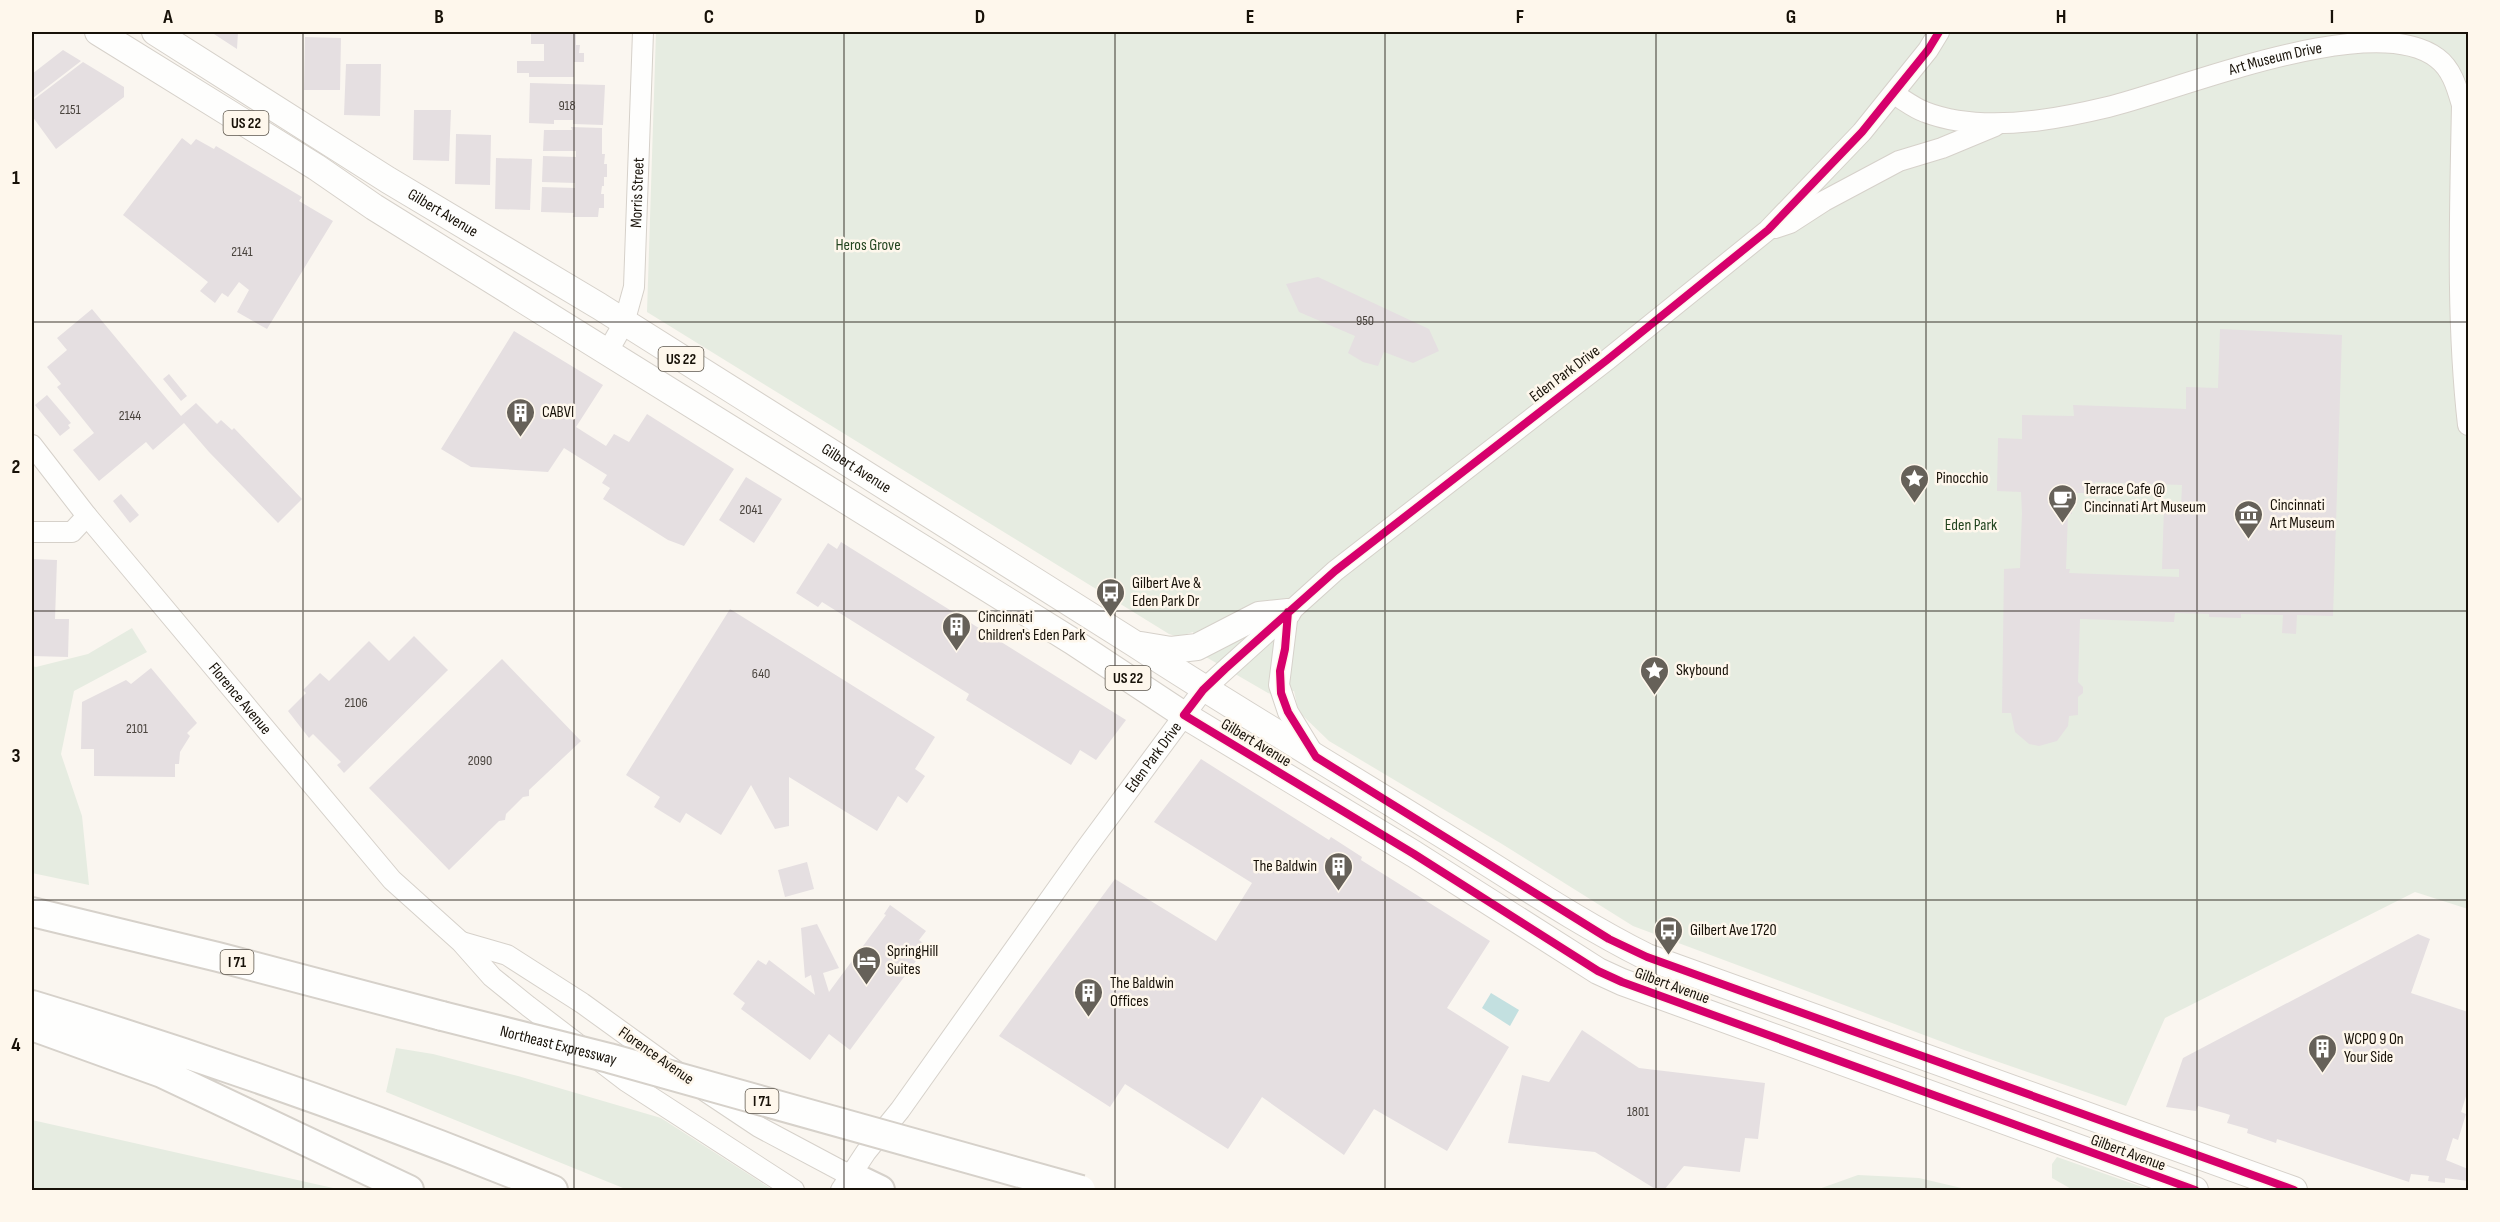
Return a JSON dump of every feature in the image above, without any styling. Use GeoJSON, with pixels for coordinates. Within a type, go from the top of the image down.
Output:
{"type":"FeatureCollection","features":[{"type":"Feature","properties":{"kind":"highway","name":"Northeast Expressway"},"geometry":{"type":"LineString","coordinates":[[32,912],[218,957],[609,1058],[1081,1191]]}},
{"type":"Feature","properties":{"kind":"highway"},"geometry":{"type":"LineString","coordinates":[[32,1005],[152,1041],[295,1091],[553,1191]]}},
{"type":"Feature","properties":{"kind":"highway"},"geometry":{"type":"LineString","coordinates":[[32,1026],[162,1073],[409,1191]]}},
{"type":"Feature","properties":{"kind":"highway"},"geometry":{"type":"LineString","coordinates":[[846,1183],[880,1191]]}},
{"type":"Feature","properties":{"kind":"main road","name":"Gilbert Avenue"},"geometry":{"type":"LineString","coordinates":[[155,32],[388,180],[624,323],[1135,644],[1203,690],[1316,757],[1610,939],[1647,957],[2294,1191]]}},
{"type":"Feature","properties":{"kind":"main road","name":"Gilbert Avenue"},"geometry":{"type":"LineString","coordinates":[[112,35],[374,207],[1072,641],[1184,715],[1414,854],[1606,975],[2195,1191]]}},
{"type":"Feature","properties":{"kind":"main road"},"geometry":{"type":"LineString","coordinates":[[1135,644],[1171,650],[1197,647],[1259,615],[1288,612]]}},
{"type":"Feature","properties":{"kind":"street","name":"Morris Street"},"geometry":{"type":"LineString","coordinates":[[608,351],[624,323],[634,287],[643,32]]}},
{"type":"Feature","properties":{"kind":"street","name":"Eden Park Drive"},"geometry":{"type":"LineString","coordinates":[[846,1183],[1203,690],[1335,571],[1607,360],[1768,230],[1862,132],[1928,50],[1939,32]]}},
{"type":"Feature","properties":{"kind":"street","name":"Art Museum Drive"},"geometry":{"type":"LineString","coordinates":[[1894,94],[1923,112],[1957,122],[2003,123],[2041,120],[2109,106],[2244,64],[2308,51],[2379,41],[2402,43],[2437,57],[2457,85],[2462,105],[2458,300],[2462,367],[2469,425]]}},
{"type":"Feature","properties":{"kind":"street"},"geometry":{"type":"LineString","coordinates":[[1768,230],[1790,223],[1824,201],[1899,161],[1942,148],[2003,123]]}},
{"type":"Feature","properties":{"kind":"street","name":"Florence Avenue"},"geometry":{"type":"LineString","coordinates":[[32,445],[87,516],[392,880],[461,942],[492,976],[626,1081],[794,1191]]}},
{"type":"Feature","properties":{"kind":"street"},"geometry":{"type":"LineString","coordinates":[[32,532],[72,532],[87,516]]}},
{"type":"Feature","properties":{"kind":"street"},"geometry":{"type":"LineString","coordinates":[[1288,612],[1285,649],[1280,671],[1281,693],[1287,712],[1316,757]]}},
{"type":"Feature","properties":{"kind":"street","name":"Florence Avenue"},"geometry":{"type":"LineString","coordinates":[[461,942],[507,955],[582,1003],[759,1127],[846,1183]]}},
{"type":"Feature","properties":{"kind":"green space","name":"Eden Park"},"geometry":{"type":"Polygon","coordinates":[[[656,32],[2468,32],[2468,909],[2415,892],[2165,1018],[2126,1106],[1964,1050],[1633,926],[1502,844],[1329,741],[1302,715],[1294,691],[1274,695],[1268,693],[1199,653],[1193,632],[1178,637],[1169,634],[647,312],[656,32]]]}},
{"type":"Feature","properties":{"kind":"green space"},"geometry":{"type":"Polygon","coordinates":[[[132,628],[147,652],[74,691],[61,754],[82,816],[89,885],[32,873],[32,666],[36,667],[88,654],[132,628]]]}},
{"type":"Feature","properties":{"kind":"green space"},"geometry":{"type":"Polygon","coordinates":[[[396,1048],[433,1054],[518,1076],[661,1118],[773,1190],[628,1190],[386,1092],[396,1048]]]}},
{"type":"Feature","properties":{"kind":"green space"},"geometry":{"type":"Polygon","coordinates":[[[32,1120],[342,1190],[32,1190],[32,1120]]]}},
{"type":"Feature","properties":{"kind":"green space"},"geometry":{"type":"Polygon","coordinates":[[[2057,1157],[2151,1190],[2073,1190],[2052,1178],[2052,1164],[2057,1157]]]}},
{"type":"Feature","properties":{"kind":"green space"},"geometry":{"type":"Polygon","coordinates":[[[1858,1175],[1919,1178],[1970,1190],[1816,1190],[1858,1175]]]}},
{"type":"Feature","properties":{"kind":"water"},"geometry":{"type":"Polygon","coordinates":[[[1491,993],[1519,1010],[1510,1026],[1482,1008],[1491,993]]]}},
{"type":"Feature","properties":{"kind":"building"},"geometry":{"type":"Polygon","coordinates":[[[211,32],[238,32],[237,49],[217,36],[211,32]]]}},
{"type":"Feature","properties":{"kind":"building"},"geometry":{"type":"Polygon","coordinates":[[[531,32],[576,32],[576,45],[580,45],[579,53],[584,53],[584,62],[574,62],[574,77],[529,77],[529,73],[517,73],[517,61],[544,61],[544,44],[531,44],[531,32]]]}},
{"type":"Feature","properties":{"kind":"building"},"geometry":{"type":"Polygon","coordinates":[[[305,37],[341,38],[340,90],[304,90],[305,37]]]}},
{"type":"Feature","properties":{"kind":"building"},"geometry":{"type":"Polygon","coordinates":[[[63,50],[81,61],[33,98],[32,74],[63,50]]]}},
{"type":"Feature","properties":{"kind":"building"},"geometry":{"type":"Polygon","coordinates":[[[83,62],[124,87],[124,97],[56,149],[32,116],[32,101],[83,62]]]}},
{"type":"Feature","properties":{"kind":"building"},"geometry":{"type":"Polygon","coordinates":[[[346,64],[381,64],[380,116],[344,115],[346,64]]]}},
{"type":"Feature","properties":{"kind":"building"},"geometry":{"type":"Polygon","coordinates":[[[530,83],[605,85],[603,125],[573,124],[573,120],[554,120],[554,124],[529,123],[530,83]]]}},
{"type":"Feature","properties":{"kind":"building"},"geometry":{"type":"Polygon","coordinates":[[[414,110],[451,110],[449,161],[413,160],[414,110]]]}},
{"type":"Feature","properties":{"kind":"building"},"geometry":{"type":"Polygon","coordinates":[[[571,127],[602,128],[602,154],[605,154],[604,164],[607,164],[607,177],[604,177],[601,194],[604,194],[604,208],[599,208],[598,217],[573,217],[574,213],[541,212],[542,187],[575,188],[575,183],[542,182],[543,156],[576,157],[576,151],[543,151],[544,130],[572,130],[571,127]]]}},
{"type":"Feature","properties":{"kind":"building"},"geometry":{"type":"Polygon","coordinates":[[[456,134],[491,135],[490,185],[455,184],[456,134]]]}},
{"type":"Feature","properties":{"kind":"building"},"geometry":{"type":"Polygon","coordinates":[[[182,138],[191,145],[196,139],[214,149],[216,146],[302,197],[299,201],[333,221],[267,329],[237,312],[249,290],[239,282],[228,297],[222,293],[215,303],[200,291],[208,282],[123,215],[182,138]]]}},
{"type":"Feature","properties":{"kind":"building"},"geometry":{"type":"Polygon","coordinates":[[[496,158],[532,159],[530,210],[495,209],[496,158]]]}},
{"type":"Feature","properties":{"kind":"building"},"geometry":{"type":"Polygon","coordinates":[[[1318,277],[1429,329],[1439,351],[1413,363],[1384,352],[1378,366],[1363,362],[1348,353],[1355,336],[1299,312],[1286,284],[1318,277]]]}},
{"type":"Feature","properties":{"kind":"building"},"geometry":{"type":"Polygon","coordinates":[[[92,309],[181,416],[196,403],[217,424],[221,420],[232,430],[234,428],[302,499],[278,523],[184,423],[153,450],[146,442],[99,481],[73,450],[94,433],[57,387],[61,384],[47,367],[67,350],[57,338],[92,309]]]}},
{"type":"Feature","properties":{"kind":"building","name":"Cincinnati Art Museum"},"geometry":{"type":"Polygon","coordinates":[[[2220,329],[2342,335],[2333,616],[2297,615],[2296,634],[2282,633],[2283,615],[2241,614],[2241,618],[2175,613],[2174,622],[2080,619],[2078,682],[2083,687],[2083,693],[2078,697],[2078,715],[2069,716],[2068,726],[2057,741],[2039,746],[2029,744],[2015,732],[2011,713],[2002,713],[2004,569],[2020,568],[2022,513],[2021,492],[1997,491],[1998,438],[2022,439],[2022,415],[2074,416],[2073,405],[2186,409],[2186,387],[2218,388],[2220,329]],[[2095,482],[2095,493],[2072,493],[2072,514],[2068,514],[2066,569],[2070,569],[2069,573],[2179,577],[2179,569],[2162,569],[2164,507],[2181,508],[2182,485],[2095,482]]]}},
{"type":"Feature","properties":{"kind":"building","name":"CABVI"},"geometry":{"type":"Polygon","coordinates":[[[514,331],[603,385],[576,427],[606,446],[614,434],[629,442],[647,414],[734,469],[684,546],[668,540],[603,499],[610,488],[602,483],[607,475],[564,448],[548,472],[471,467],[441,449],[514,331]]]}},
{"type":"Feature","properties":{"kind":"building"},"geometry":{"type":"Polygon","coordinates":[[[169,374],[187,396],[181,401],[163,379],[169,374]]]}},
{"type":"Feature","properties":{"kind":"building"},"geometry":{"type":"Polygon","coordinates":[[[47,395],[71,423],[68,425],[70,428],[60,436],[35,405],[47,395]]]}},
{"type":"Feature","properties":{"kind":"building"},"geometry":{"type":"Polygon","coordinates":[[[746,477],[782,499],[754,543],[719,520],[746,477]]]}},
{"type":"Feature","properties":{"kind":"building"},"geometry":{"type":"Polygon","coordinates":[[[121,494],[139,515],[130,523],[113,501],[121,494]]]}},
{"type":"Feature","properties":{"kind":"building","name":"Cincinnati Children's Eden Park"},"geometry":{"type":"Polygon","coordinates":[[[841,542],[1126,720],[1096,760],[1080,750],[1071,765],[966,700],[969,694],[822,602],[818,607],[796,593],[828,543],[837,549],[841,542]]]}},
{"type":"Feature","properties":{"kind":"building"},"geometry":{"type":"Polygon","coordinates":[[[32,559],[57,560],[55,619],[69,619],[68,657],[32,656],[32,559]]]}},
{"type":"Feature","properties":{"kind":"building"},"geometry":{"type":"Polygon","coordinates":[[[730,609],[935,737],[915,769],[925,776],[907,803],[898,796],[877,831],[789,777],[789,826],[775,829],[751,785],[721,835],[686,813],[680,823],[654,807],[660,797],[626,775],[730,609]]]}},
{"type":"Feature","properties":{"kind":"building"},"geometry":{"type":"Polygon","coordinates":[[[414,636],[448,670],[344,773],[337,765],[341,762],[313,734],[309,738],[288,711],[306,693],[303,690],[320,673],[329,681],[369,641],[389,661],[414,636]]]}},
{"type":"Feature","properties":{"kind":"building"},"geometry":{"type":"Polygon","coordinates":[[[502,659],[581,741],[529,790],[529,796],[523,797],[506,814],[505,820],[499,821],[449,870],[369,788],[502,659]]]}},
{"type":"Feature","properties":{"kind":"building"},"geometry":{"type":"Polygon","coordinates":[[[151,668],[197,723],[187,733],[190,736],[180,752],[179,764],[175,764],[175,777],[94,776],[94,749],[81,749],[82,702],[126,680],[131,684],[151,668]]]}},
{"type":"Feature","properties":{"kind":"building"},"geometry":{"type":"Polygon","coordinates":[[[1201,759],[1329,840],[1331,837],[1362,857],[1361,860],[1490,941],[1447,1008],[1509,1047],[1447,1151],[1374,1109],[1344,1155],[1262,1097],[1228,1149],[1125,1084],[1110,1107],[999,1036],[1115,879],[1216,941],[1252,883],[1154,822],[1201,759]]]}},
{"type":"Feature","properties":{"kind":"building"},"geometry":{"type":"Polygon","coordinates":[[[807,862],[814,889],[785,897],[778,870],[807,862]]]}},
{"type":"Feature","properties":{"kind":"building","name":"SpringHill Suites"},"geometry":{"type":"Polygon","coordinates":[[[890,905],[926,931],[919,940],[927,946],[850,1050],[829,1034],[810,1060],[741,1009],[745,1003],[733,994],[758,960],[766,965],[769,960],[815,995],[811,975],[805,978],[801,928],[817,924],[839,968],[823,973],[829,992],[886,915],[884,914],[890,905]]]}},
{"type":"Feature","properties":{"kind":"building","name":"WCPO 9 On Your Side"},"geometry":{"type":"Polygon","coordinates":[[[2418,934],[2430,939],[2411,993],[2468,1012],[2468,1090],[2461,1112],[2466,1114],[2458,1140],[2453,1138],[2446,1160],[2468,1169],[2468,1181],[2445,1178],[2445,1183],[2428,1181],[2429,1176],[2411,1174],[2409,1182],[2277,1139],[2276,1143],[2247,1133],[2248,1129],[2227,1123],[2230,1115],[2224,1113],[2198,1106],[2196,1111],[2166,1107],[2183,1058],[2418,934]]]}},
{"type":"Feature","properties":{"kind":"building"},"geometry":{"type":"Polygon","coordinates":[[[1582,1030],[1639,1068],[1765,1083],[1758,1139],[1745,1138],[1740,1172],[1684,1166],[1664,1190],[1657,1190],[1595,1152],[1508,1143],[1522,1075],[1549,1082],[1582,1030]]]}},
{"type":"Feature","properties":{"kind":"cycle path"},"geometry":{"type":"LineString","coordinates":[[1939,32],[1928,50],[1862,132],[1768,230],[1607,360],[1335,571],[1225,669],[1203,690],[1184,715],[1414,854],[1598,971],[1622,982],[2195,1190]]}},
{"type":"Feature","properties":{"kind":"cycle path"},"geometry":{"type":"LineString","coordinates":[[1288,612],[1285,649],[1280,671],[1281,693],[1288,712],[1316,757],[1609,939],[1647,957],[2294,1190]]}},
{"type":"Feature","properties":{"kind":"place","name":"CABVI"},"geometry":{"type":"Point","coordinates":[521,438]}},
{"type":"Feature","properties":{"kind":"place","name":"Pinocchio"},"geometry":{"type":"Point","coordinates":[1915,504]}},
{"type":"Feature","properties":{"kind":"place","name":"Terrace Cafe @ Cincinnati Art Museum"},"geometry":{"type":"Point","coordinates":[2063,524]}},
{"type":"Feature","properties":{"kind":"place","name":"Cincinnati Art Museum"},"geometry":{"type":"Point","coordinates":[2249,540]}},
{"type":"Feature","properties":{"kind":"place","name":"Gilbert Ave & Eden Park Dr"},"geometry":{"type":"Point","coordinates":[1111,618]}},
{"type":"Feature","properties":{"kind":"place","name":"Cincinnati Children's Eden Park"},"geometry":{"type":"Point","coordinates":[957,652]}},
{"type":"Feature","properties":{"kind":"place","name":"Skybound"},"geometry":{"type":"Point","coordinates":[1655,696]}},
{"type":"Feature","properties":{"kind":"place","name":"The Baldwin"},"geometry":{"type":"Point","coordinates":[1338,892]}},
{"type":"Feature","properties":{"kind":"place","name":"Gilbert Ave 1720"},"geometry":{"type":"Point","coordinates":[1669,956]}},
{"type":"Feature","properties":{"kind":"place","name":"SpringHill Suites"},"geometry":{"type":"Point","coordinates":[866,986]}},
{"type":"Feature","properties":{"kind":"place","name":"The Baldwin Offices"},"geometry":{"type":"Point","coordinates":[1089,1018]}},
{"type":"Feature","properties":{"kind":"place","name":"WCPO 9 On Your Side"},"geometry":{"type":"Point","coordinates":[2323,1074]}},
{"type":"Feature","properties":{"kind":"park label","name":"Heros Grove"},"geometry":{"type":"Point","coordinates":[868,245]}}]}
